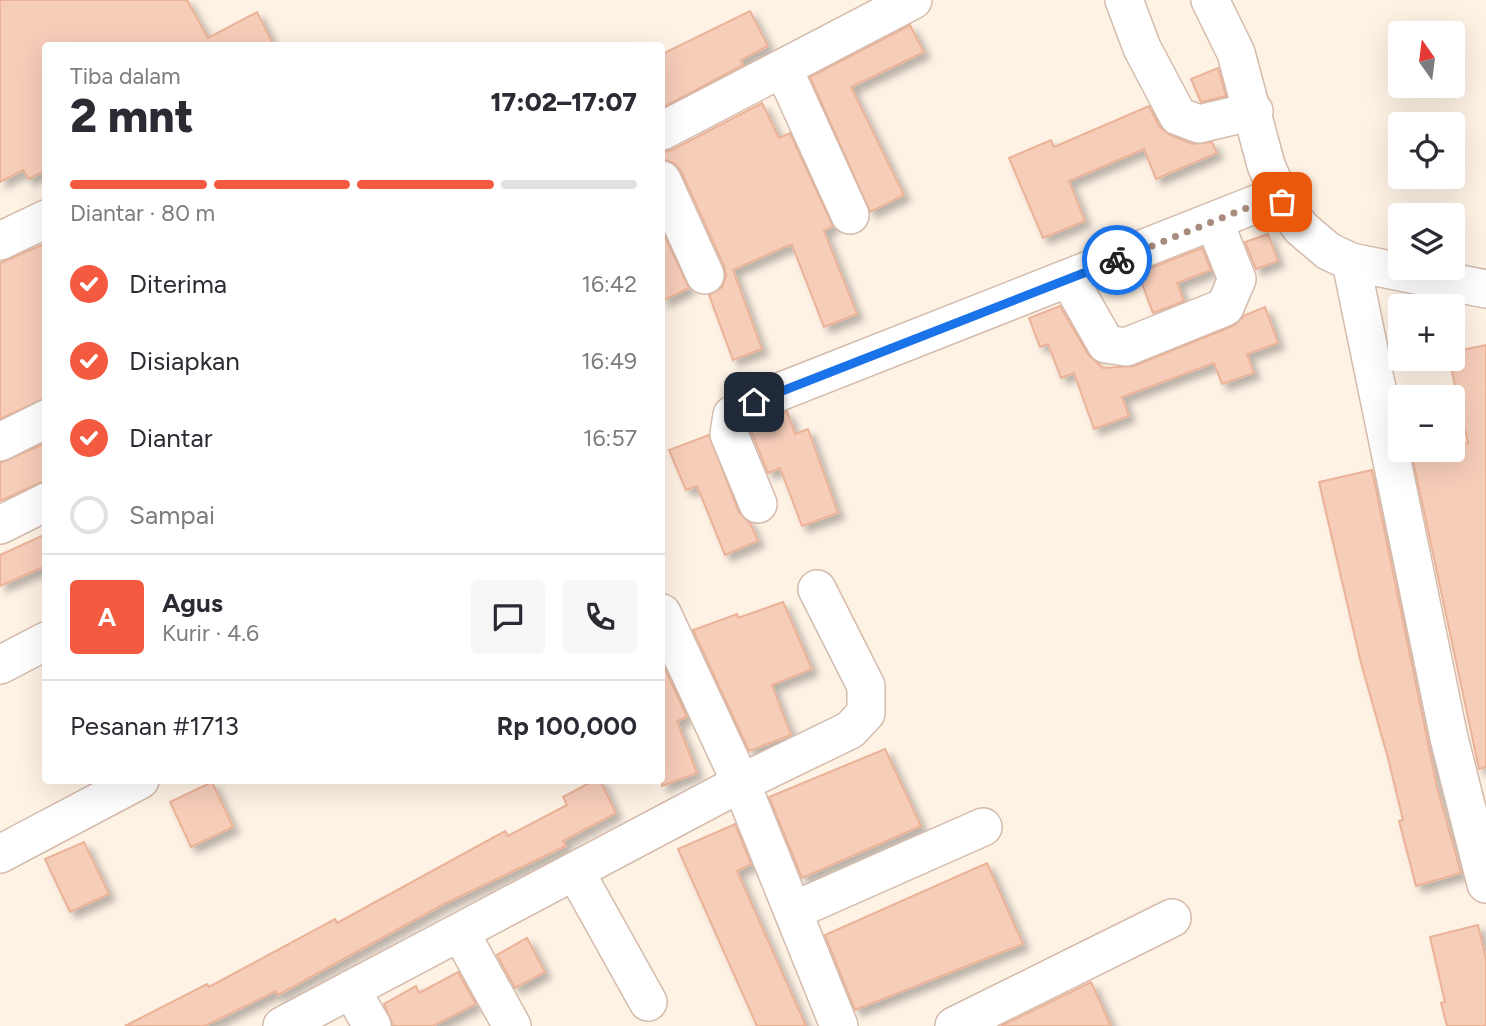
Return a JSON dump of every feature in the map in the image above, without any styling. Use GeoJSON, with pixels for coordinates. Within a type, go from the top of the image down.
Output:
{"type":"FeatureCollection","features":[{"type":"Feature","properties":{"kind":"street"},"geometry":{"type":"LineString","coordinates":[[665,129],[913,0]]}},
{"type":"Feature","properties":{"kind":"street"},"geometry":{"type":"LineString","coordinates":[[1124,0],[1148,59],[1178,116],[1199,124],[1254,111]]}},
{"type":"Feature","properties":{"kind":"street"},"geometry":{"type":"LineString","coordinates":[[1210,0],[1236,53],[1254,111],[1266,165],[1279,195],[1301,228],[1328,251],[1351,261],[1486,289]]}},
{"type":"Feature","properties":{"kind":"street"},"geometry":{"type":"LineString","coordinates":[[783,68],[849,215]]}},
{"type":"Feature","properties":{"kind":"street"},"geometry":{"type":"LineString","coordinates":[[665,187],[705,275]]}},
{"type":"Feature","properties":{"kind":"street"},"geometry":{"type":"LineString","coordinates":[[758,503],[729,434],[732,415],[754,402],[1279,195]]}},
{"type":"Feature","properties":{"kind":"street"},"geometry":{"type":"LineString","coordinates":[[0,241],[42,221]]}},
{"type":"Feature","properties":{"kind":"street"},"geometry":{"type":"LineString","coordinates":[[1069,279],[1106,344],[1126,347],[1225,307],[1237,279],[1214,221]]}},
{"type":"Feature","properties":{"kind":"street"},"geometry":{"type":"LineString","coordinates":[[1351,261],[1449,737],[1486,884]]}},
{"type":"Feature","properties":{"kind":"street"},"geometry":{"type":"LineString","coordinates":[[0,442],[42,421]]}},
{"type":"Feature","properties":{"kind":"street"},"geometry":{"type":"LineString","coordinates":[[0,525],[42,504]]}},
{"type":"Feature","properties":{"kind":"street"},"geometry":{"type":"LineString","coordinates":[[282,1026],[741,783],[850,730],[866,713],[866,686],[817,589]]}},
{"type":"Feature","properties":{"kind":"street"},"geometry":{"type":"LineString","coordinates":[[665,619],[741,783],[839,1026]]}},
{"type":"Feature","properties":{"kind":"street"},"geometry":{"type":"LineString","coordinates":[[0,665],[42,643]]}},
{"type":"Feature","properties":{"kind":"street"},"geometry":{"type":"LineString","coordinates":[[0,854],[132,784]]}},
{"type":"Feature","properties":{"kind":"street"},"geometry":{"type":"LineString","coordinates":[[793,911],[984,827]]}},
{"type":"Feature","properties":{"kind":"street"},"geometry":{"type":"LineString","coordinates":[[575,871],[648,1002]]}},
{"type":"Feature","properties":{"kind":"street"},"geometry":{"type":"LineString","coordinates":[[954,1026],[1172,918]]}},
{"type":"Feature","properties":{"kind":"street"},"geometry":{"type":"LineString","coordinates":[[460,932],[512,1026]]}},
{"type":"Feature","properties":{"kind":"street"},"geometry":{"type":"LineString","coordinates":[[351,989],[372,1026]]}},
{"type":"Feature","properties":{"kind":"building"},"geometry":{"type":"Polygon","coordinates":[[[0,0],[187,0],[208,38],[257,12],[272,42],[42,42],[42,172],[29,179],[23,170],[0,182],[0,0]]]}},
{"type":"Feature","properties":{"kind":"building"},"geometry":{"type":"Polygon","coordinates":[[[750,11],[768,46],[741,60],[743,65],[665,106],[665,53],[750,11]]]}},
{"type":"Feature","properties":{"kind":"building"},"geometry":{"type":"Polygon","coordinates":[[[910,25],[924,52],[851,87],[904,195],[870,212],[810,77],[910,25]]]}},
{"type":"Feature","properties":{"kind":"building"},"geometry":{"type":"Polygon","coordinates":[[[1218,68],[1226,96],[1201,102],[1191,79],[1218,68]]]}},
{"type":"Feature","properties":{"kind":"building"},"geometry":{"type":"Polygon","coordinates":[[[762,103],[779,138],[790,133],[833,226],[824,231],[857,314],[824,327],[792,245],[787,246],[733,270],[762,349],[733,360],[709,295],[722,287],[726,276],[724,266],[681,171],[674,163],[665,160],[665,151],[762,103]]]}},
{"type":"Feature","properties":{"kind":"building"},"geometry":{"type":"Polygon","coordinates":[[[1149,106],[1159,126],[1170,135],[1192,144],[1212,142],[1217,153],[1156,179],[1144,149],[1069,181],[1085,221],[1043,238],[1009,158],[1051,140],[1054,147],[1149,106]]]}},
{"type":"Feature","properties":{"kind":"building"},"geometry":{"type":"Polygon","coordinates":[[[1268,234],[1278,261],[1256,269],[1245,242],[1268,234]]]}},
{"type":"Feature","properties":{"kind":"building"},"geometry":{"type":"Polygon","coordinates":[[[665,236],[689,288],[665,300],[665,236]]]}},
{"type":"Feature","properties":{"kind":"building"},"geometry":{"type":"Polygon","coordinates":[[[42,245],[42,400],[0,419],[0,263],[42,245]]]}},
{"type":"Feature","properties":{"kind":"building"},"geometry":{"type":"Polygon","coordinates":[[[1202,248],[1211,270],[1177,283],[1184,301],[1153,313],[1138,273],[1202,248]]]}},
{"type":"Feature","properties":{"kind":"building"},"geometry":{"type":"Polygon","coordinates":[[[1060,306],[1088,354],[1103,368],[1134,366],[1233,326],[1245,315],[1265,307],[1278,343],[1247,354],[1254,373],[1222,384],[1214,363],[1122,397],[1129,416],[1094,429],[1074,373],[1061,378],[1048,344],[1040,347],[1029,318],[1060,306]]]}},
{"type":"Feature","properties":{"kind":"building"},"geometry":{"type":"Polygon","coordinates":[[[1486,345],[1486,767],[1479,769],[1413,462],[1465,462],[1465,444],[1468,443],[1465,430],[1465,385],[1455,385],[1452,371],[1465,371],[1465,349],[1486,345]]]}},
{"type":"Feature","properties":{"kind":"building"},"geometry":{"type":"Polygon","coordinates":[[[787,411],[795,434],[808,429],[838,513],[802,526],[780,468],[768,473],[751,431],[763,421],[787,411]]]}},
{"type":"Feature","properties":{"kind":"building"},"geometry":{"type":"Polygon","coordinates":[[[709,435],[739,512],[750,523],[758,541],[725,555],[697,486],[686,490],[669,450],[709,435]]]}},
{"type":"Feature","properties":{"kind":"building"},"geometry":{"type":"Polygon","coordinates":[[[42,445],[42,482],[0,501],[0,463],[42,445]]]}},
{"type":"Feature","properties":{"kind":"building"},"geometry":{"type":"Polygon","coordinates":[[[1372,470],[1437,787],[1461,873],[1416,886],[1399,821],[1403,820],[1361,663],[1319,482],[1372,470]]]}},
{"type":"Feature","properties":{"kind":"building"},"geometry":{"type":"Polygon","coordinates":[[[42,536],[42,568],[0,586],[0,555],[42,536]]]}},
{"type":"Feature","properties":{"kind":"building"},"geometry":{"type":"Polygon","coordinates":[[[783,602],[812,669],[772,685],[791,735],[749,751],[693,630],[737,614],[738,618],[783,602]]]}},
{"type":"Feature","properties":{"kind":"building"},"geometry":{"type":"Polygon","coordinates":[[[665,669],[687,717],[677,721],[697,773],[662,786],[665,784],[665,669]]]}},
{"type":"Feature","properties":{"kind":"building"},"geometry":{"type":"Polygon","coordinates":[[[885,749],[921,826],[802,878],[769,797],[885,749]]]}},
{"type":"Feature","properties":{"kind":"building"},"geometry":{"type":"Polygon","coordinates":[[[213,784],[233,827],[191,847],[170,802],[213,784]]]}},
{"type":"Feature","properties":{"kind":"building"},"geometry":{"type":"Polygon","coordinates":[[[587,784],[602,784],[616,813],[563,841],[566,846],[444,904],[278,995],[276,991],[205,1026],[125,1026],[207,984],[209,987],[335,919],[337,923],[505,831],[508,836],[567,805],[563,797],[587,784]]]}},
{"type":"Feature","properties":{"kind":"building"},"geometry":{"type":"Polygon","coordinates":[[[735,824],[751,864],[737,871],[806,1026],[757,1026],[678,849],[735,824]]]}},
{"type":"Feature","properties":{"kind":"building"},"geometry":{"type":"Polygon","coordinates":[[[84,842],[109,894],[70,912],[45,859],[84,842]]]}},
{"type":"Feature","properties":{"kind":"building"},"geometry":{"type":"Polygon","coordinates":[[[987,863],[1023,944],[855,1010],[825,935],[987,863]]]}},
{"type":"Feature","properties":{"kind":"building"},"geometry":{"type":"Polygon","coordinates":[[[1478,925],[1486,959],[1486,1026],[1447,1026],[1441,1003],[1445,1002],[1430,937],[1478,925]]]}},
{"type":"Feature","properties":{"kind":"building"},"geometry":{"type":"Polygon","coordinates":[[[527,938],[545,972],[515,988],[497,955],[527,938]]]}},
{"type":"Feature","properties":{"kind":"building"},"geometry":{"type":"Polygon","coordinates":[[[458,972],[476,1004],[433,1026],[393,1026],[384,1004],[416,986],[419,993],[458,972]]]}},
{"type":"Feature","properties":{"kind":"building"},"geometry":{"type":"Polygon","coordinates":[[[1091,982],[1111,1026],[1001,1026],[1091,982]]]}},
{"type":"Feature","properties":{"kind":"way so far"},"geometry":{"type":"LineString","coordinates":[[1117,260],[1279,195],[1282,202]]}},
{"type":"Feature","properties":{"kind":"route"},"geometry":{"type":"LineString","coordinates":[[754,402],[1117,260]]}}]}
